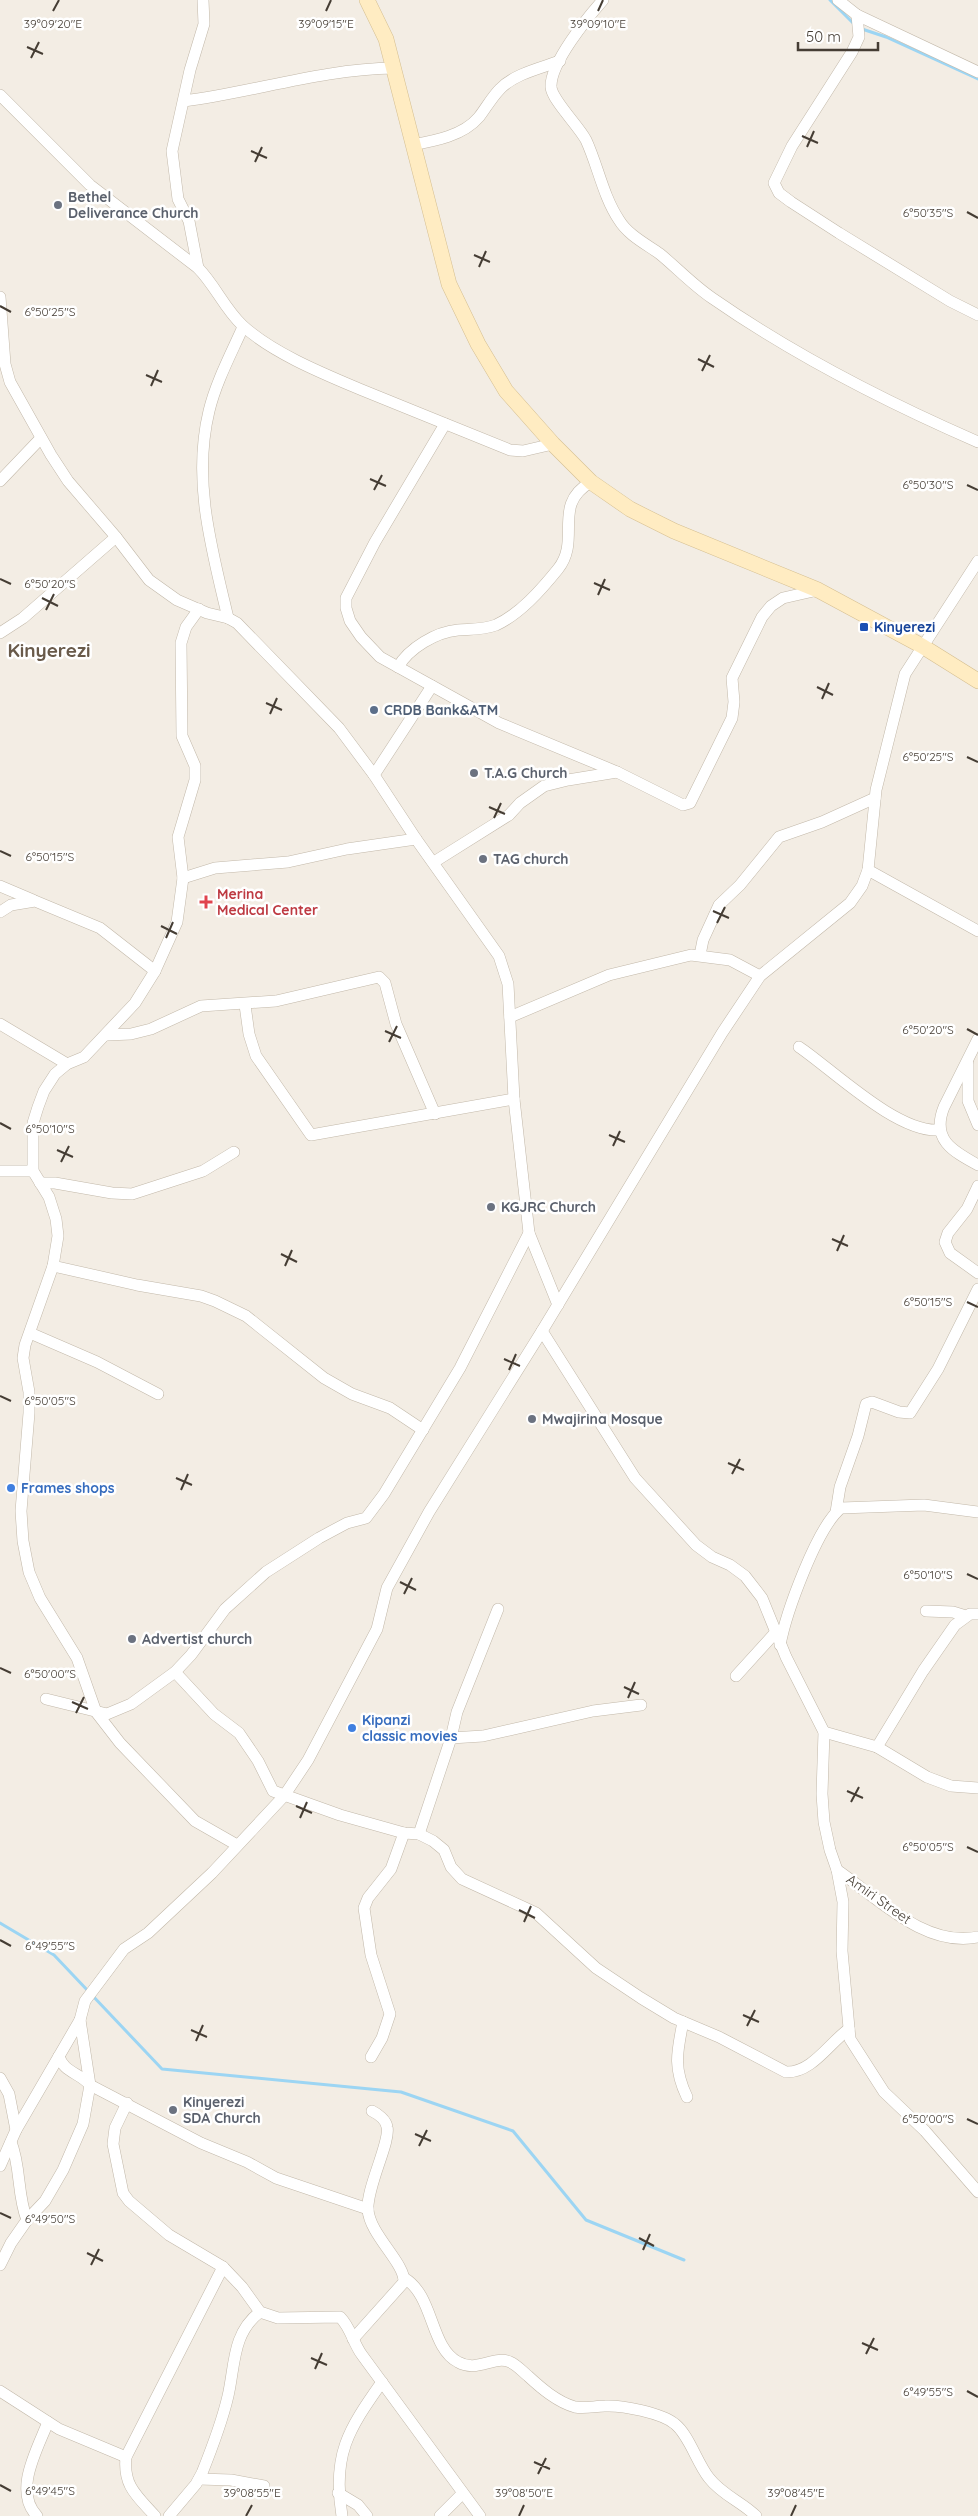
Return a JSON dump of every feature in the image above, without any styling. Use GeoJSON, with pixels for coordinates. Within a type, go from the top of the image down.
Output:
{"type":"FeatureCollection","features":[{"type":"Feature","properties":{"kind":"street"},"geometry":{"type":"LineString","coordinates":[[198,268],[189,221],[178,199],[172,151],[190,70],[204,24],[203,0]]}},
{"type":"Feature","properties":{"kind":"street"},"geometry":{"type":"LineString","coordinates":[[367,0],[386,39],[449,284],[478,344],[506,392],[590,482],[630,509],[674,531],[818,590],[922,646],[978,681]]}},
{"type":"Feature","properties":{"kind":"street"},"geometry":{"type":"LineString","coordinates":[[603,0],[582,24],[560,62],[551,86],[554,96],[579,129],[609,202],[620,222],[629,232],[661,255],[710,297],[748,321],[828,368],[937,424],[978,442]]}},
{"type":"Feature","properties":{"kind":"street"},"geometry":{"type":"LineString","coordinates":[[838,0],[857,15],[978,72]]}},
{"type":"Feature","properties":{"kind":"street"},"geometry":{"type":"LineString","coordinates":[[857,15],[859,37],[852,52],[792,146],[774,183],[779,193],[831,228],[950,301],[978,315]]}},
{"type":"Feature","properties":{"kind":"street"},"geometry":{"type":"LineString","coordinates":[[412,145],[435,141],[455,133],[478,118],[500,88],[533,70],[560,62]]}},
{"type":"Feature","properties":{"kind":"street"},"geometry":{"type":"LineString","coordinates":[[184,101],[292,82],[317,75],[365,68],[394,68]]}},
{"type":"Feature","properties":{"kind":"street"},"geometry":{"type":"LineString","coordinates":[[0,95],[90,185],[198,268],[208,278],[228,311],[243,326],[286,355],[325,374],[510,450],[523,451],[553,444]]}},
{"type":"Feature","properties":{"kind":"street"},"geometry":{"type":"LineString","coordinates":[[0,297],[5,364],[10,382],[41,438],[68,481],[116,537],[149,580],[177,600],[228,618],[254,639],[339,728],[374,775],[416,839],[499,956],[508,984],[514,1098],[529,1233],[558,1305]]}},
{"type":"Feature","properties":{"kind":"street"},"geometry":{"type":"LineString","coordinates":[[228,618],[205,511],[204,446],[208,412],[243,326]]}},
{"type":"Feature","properties":{"kind":"street"},"geometry":{"type":"LineString","coordinates":[[445,424],[375,542],[346,598],[348,615],[361,637],[380,656],[499,723],[617,772],[683,806],[690,803],[732,718],[734,702],[732,678],[762,617],[771,606],[783,598],[818,590]]}},
{"type":"Feature","properties":{"kind":"street"},"geometry":{"type":"LineString","coordinates":[[0,481],[41,438]]}},
{"type":"Feature","properties":{"kind":"street"},"geometry":{"type":"LineString","coordinates":[[398,667],[403,658],[426,642],[457,630],[481,630],[496,625],[522,607],[558,570],[566,557],[569,542],[568,510],[579,489],[590,482]]}},
{"type":"Feature","properties":{"kind":"street"},"geometry":{"type":"LineString","coordinates":[[0,634],[23,618],[116,537]]}},
{"type":"Feature","properties":{"kind":"street"},"geometry":{"type":"LineString","coordinates":[[0,2166],[16,2130],[80,2020],[85,2001],[116,1958],[124,1949],[148,1933],[212,1873],[284,1796],[308,1760],[377,1629],[387,1588],[397,1567],[477,1432],[558,1305],[722,1033],[760,976],[850,903],[862,886],[868,870],[875,798],[905,674],[978,561]]}},
{"type":"Feature","properties":{"kind":"street"},"geometry":{"type":"LineString","coordinates":[[199,609],[186,627],[181,642],[182,736],[195,766],[195,780],[178,837],[183,878],[177,922],[155,971],[134,1002],[107,1035],[84,1057],[67,1064],[55,1074],[44,1091],[33,1123],[33,1171],[49,1197],[56,1219],[58,1236],[52,1266],[23,1358],[29,1392],[21,1511],[23,1541],[29,1572],[40,1598],[76,1658],[96,1712],[120,1743],[195,1821],[237,1845]]}},
{"type":"Feature","properties":{"kind":"street"},"geometry":{"type":"LineString","coordinates":[[374,775],[432,686]]}},
{"type":"Feature","properties":{"kind":"street"},"geometry":{"type":"LineString","coordinates":[[434,862],[509,815],[520,803],[544,786],[617,772]]}},
{"type":"Feature","properties":{"kind":"street"},"geometry":{"type":"LineString","coordinates":[[700,955],[703,940],[719,905],[740,885],[779,837],[830,819],[875,798]]}},
{"type":"Feature","properties":{"kind":"street"},"geometry":{"type":"LineString","coordinates":[[183,878],[215,868],[288,862],[347,849],[416,839]]}},
{"type":"Feature","properties":{"kind":"street"},"geometry":{"type":"LineString","coordinates":[[868,870],[978,931]]}},
{"type":"Feature","properties":{"kind":"street"},"geometry":{"type":"LineString","coordinates":[[0,886],[100,928],[155,971]]}},
{"type":"Feature","properties":{"kind":"street"},"geometry":{"type":"LineString","coordinates":[[0,912],[11,905],[35,901]]}},
{"type":"Feature","properties":{"kind":"street"},"geometry":{"type":"LineString","coordinates":[[510,1017],[609,975],[691,954],[730,960],[760,976]]}},
{"type":"Feature","properties":{"kind":"street"},"geometry":{"type":"LineString","coordinates":[[107,1035],[131,1034],[151,1029],[202,1006],[245,1005],[310,994],[381,978],[385,983],[396,1024],[435,1114]]}},
{"type":"Feature","properties":{"kind":"street"},"geometry":{"type":"LineString","coordinates":[[245,1005],[249,1034],[256,1056],[311,1135],[435,1114],[514,1098]]}},
{"type":"Feature","properties":{"kind":"street"},"geometry":{"type":"LineString","coordinates":[[0,1024],[67,1064]]}},
{"type":"Feature","properties":{"kind":"street"},"geometry":{"type":"LineString","coordinates":[[978,1039],[940,1118],[940,1130],[945,1142],[955,1152],[978,1166]]}},
{"type":"Feature","properties":{"kind":"street"},"geometry":{"type":"LineString","coordinates":[[799,1047],[812,1055],[839,1080],[867,1099],[916,1126],[931,1131],[940,1130]]}},
{"type":"Feature","properties":{"kind":"street"},"geometry":{"type":"LineString","coordinates":[[969,1058],[968,1101],[978,1125]]}},
{"type":"Feature","properties":{"kind":"street"},"geometry":{"type":"LineString","coordinates":[[40,1183],[56,1183],[112,1193],[132,1194],[203,1171],[234,1152]]}},
{"type":"Feature","properties":{"kind":"street"},"geometry":{"type":"LineString","coordinates":[[0,1171],[33,1171]]}},
{"type":"Feature","properties":{"kind":"street"},"geometry":{"type":"LineString","coordinates":[[978,1186],[967,1209],[948,1233],[946,1242],[950,1253],[978,1273]]}},
{"type":"Feature","properties":{"kind":"street"},"geometry":{"type":"LineString","coordinates":[[46,1699],[107,1714],[131,1704],[175,1672],[191,1655],[225,1609],[259,1578],[319,1538],[347,1523],[366,1518],[384,1494],[460,1368],[529,1233]]}},
{"type":"Feature","properties":{"kind":"street"},"geometry":{"type":"LineString","coordinates":[[52,1266],[137,1285],[201,1296],[215,1301],[246,1316],[324,1378],[352,1394],[390,1408],[423,1430]]}},
{"type":"Feature","properties":{"kind":"street"},"geometry":{"type":"LineString","coordinates":[[780,1644],[794,1593],[829,1522],[836,1512],[840,1487],[858,1436],[866,1404],[872,1402],[899,1412],[910,1413],[938,1369],[978,1289]]}},
{"type":"Feature","properties":{"kind":"street"},"geometry":{"type":"LineString","coordinates":[[542,1331],[635,1478],[696,1544],[712,1558],[730,1565],[745,1576],[762,1598],[780,1644],[824,1732],[824,1822],[830,1850],[837,1870],[842,1902],[842,1951],[850,2039],[880,2087],[925,2131],[978,2192]]}},
{"type":"Feature","properties":{"kind":"street"},"geometry":{"type":"LineString","coordinates":[[30,1333],[97,1362],[158,1394]]}},
{"type":"Feature","properties":{"kind":"street"},"geometry":{"type":"LineString","coordinates":[[836,1512],[848,1506],[924,1505],[978,1512]]}},
{"type":"Feature","properties":{"kind":"street"},"geometry":{"type":"LineString","coordinates":[[419,1834],[451,1738],[457,1712],[498,1609]]}},
{"type":"Feature","properties":{"kind":"street"},"geometry":{"type":"LineString","coordinates":[[926,1611],[972,1615]]}},
{"type":"Feature","properties":{"kind":"street"},"geometry":{"type":"LineString","coordinates":[[877,1748],[936,1651],[955,1625],[972,1615]]}},
{"type":"Feature","properties":{"kind":"street"},"geometry":{"type":"LineString","coordinates":[[736,1676],[775,1633]]}},
{"type":"Feature","properties":{"kind":"street"},"geometry":{"type":"LineString","coordinates":[[175,1672],[214,1714],[239,1733],[265,1774],[268,1784],[273,1791],[340,1815],[404,1833],[419,1834],[441,1846],[451,1867],[462,1879],[536,1913],[596,1968],[640,1998],[683,2022],[720,2037],[786,2072],[795,2072],[807,2067],[849,2029]]}},
{"type":"Feature","properties":{"kind":"street"},"geometry":{"type":"LineString","coordinates":[[451,1738],[483,1736],[593,1711],[641,1705]]}},
{"type":"Feature","properties":{"kind":"street"},"geometry":{"type":"LineString","coordinates":[[824,1732],[877,1748],[927,1777],[951,1786],[978,1788]]}},
{"type":"Feature","properties":{"kind":"street"},"geometry":{"type":"LineString","coordinates":[[371,2057],[382,2038],[390,2014],[371,1955],[364,1908],[368,1898],[391,1869],[404,1833]]}},
{"type":"Feature","properties":{"kind":"street","name":"Amiri Street"},"geometry":{"type":"LineString","coordinates":[[837,1870],[899,1916],[919,1927],[944,1938],[962,1941],[978,1937]]}},
{"type":"Feature","properties":{"kind":"street"},"geometry":{"type":"LineString","coordinates":[[0,2265],[27,2220],[45,2201],[63,2170],[83,2124],[90,2085],[80,2020]]}},
{"type":"Feature","properties":{"kind":"street"},"geometry":{"type":"LineString","coordinates":[[683,2022],[676,2061],[679,2078],[687,2097]]}},
{"type":"Feature","properties":{"kind":"street"},"geometry":{"type":"LineString","coordinates":[[59,2056],[64,2067],[85,2079],[90,2085],[201,2144],[247,2162],[276,2178],[368,2209]]}},
{"type":"Feature","properties":{"kind":"street"},"geometry":{"type":"LineString","coordinates":[[0,2078],[9,2094],[16,2130]]}},
{"type":"Feature","properties":{"kind":"street"},"geometry":{"type":"LineString","coordinates":[[127,2103],[115,2128],[113,2144],[123,2193],[129,2201],[160,2228],[223,2267],[238,2282],[260,2312],[278,2318],[340,2317],[347,2324],[353,2339],[382,2382],[462,2494],[480,2516]]}},
{"type":"Feature","properties":{"kind":"street"},"geometry":{"type":"LineString","coordinates":[[372,2111],[384,2121],[388,2131],[372,2181],[368,2209],[376,2233],[404,2278],[417,2290],[443,2345],[456,2362],[473,2367],[506,2360],[515,2364],[551,2395],[565,2403],[589,2408],[623,2407],[662,2417],[680,2429],[709,2479],[724,2493],[756,2516]]}},
{"type":"Feature","properties":{"kind":"street"},"geometry":{"type":"LineString","coordinates":[[11,2142],[18,2164],[27,2220]]}},
{"type":"Feature","properties":{"kind":"street"},"geometry":{"type":"LineString","coordinates":[[155,2516],[132,2490],[128,2482],[125,2472],[126,2457],[223,2267]]}},
{"type":"Feature","properties":{"kind":"street"},"geometry":{"type":"LineString","coordinates":[[353,2339],[360,2329],[401,2287],[404,2278]]}},
{"type":"Feature","properties":{"kind":"street"},"geometry":{"type":"LineString","coordinates":[[169,2516],[199,2479],[224,2411],[237,2344],[244,2327],[260,2312]]}},
{"type":"Feature","properties":{"kind":"street"},"geometry":{"type":"LineString","coordinates":[[342,2516],[338,2493],[344,2442],[354,2421],[382,2382]]}},
{"type":"Feature","properties":{"kind":"street"},"geometry":{"type":"LineString","coordinates":[[0,2391],[48,2422],[106,2450],[126,2457]]}},
{"type":"Feature","properties":{"kind":"street"},"geometry":{"type":"LineString","coordinates":[[37,2516],[30,2508],[26,2490],[35,2454],[48,2422]]}},
{"type":"Feature","properties":{"kind":"street"},"geometry":{"type":"LineString","coordinates":[[199,2479],[230,2480],[264,2486]]}},
{"type":"Feature","properties":{"kind":"street"},"geometry":{"type":"LineString","coordinates":[[338,2493],[358,2505],[367,2516]]}},
{"type":"Feature","properties":{"kind":"street"},"geometry":{"type":"LineString","coordinates":[[440,2516],[462,2494]]}},
{"type":"Feature","properties":{"kind":"waterway"},"geometry":{"type":"LineString","coordinates":[[830,0],[854,24]]}},
{"type":"Feature","properties":{"kind":"waterway"},"geometry":{"type":"LineString","coordinates":[[862,29],[886,37],[978,79]]}},
{"type":"Feature","properties":{"kind":"waterway"},"geometry":{"type":"LineString","coordinates":[[0,1923],[54,1955],[162,2069],[401,2092],[513,2131],[586,2220],[684,2260]]}},
{"type":"Feature","properties":{"kind":"place","name":"Bethel Deliverance Church"},"geometry":{"type":"Point","coordinates":[58,205]}},
{"type":"Feature","properties":{"kind":"place","name":"Kinyerezi"},"geometry":{"type":"Point","coordinates":[864,627]}},
{"type":"Feature","properties":{"kind":"place","name":"CRDB Bank&ATM"},"geometry":{"type":"Point","coordinates":[374,710]}},
{"type":"Feature","properties":{"kind":"place","name":"T.A.G Church"},"geometry":{"type":"Point","coordinates":[474,773]}},
{"type":"Feature","properties":{"kind":"place","name":"TAG church"},"geometry":{"type":"Point","coordinates":[483,859]}},
{"type":"Feature","properties":{"kind":"place","name":"Merina Medical Center"},"geometry":{"type":"Point","coordinates":[206,902]}},
{"type":"Feature","properties":{"kind":"place","name":"KGJRC Church"},"geometry":{"type":"Point","coordinates":[491,1207]}},
{"type":"Feature","properties":{"kind":"place","name":"Mwajirina Mosque"},"geometry":{"type":"Point","coordinates":[532,1419]}},
{"type":"Feature","properties":{"kind":"place","name":"Frames shops"},"geometry":{"type":"Point","coordinates":[11,1488]}},
{"type":"Feature","properties":{"kind":"place","name":"Advertist church"},"geometry":{"type":"Point","coordinates":[132,1639]}},
{"type":"Feature","properties":{"kind":"place","name":"Kipanzi classic movies"},"geometry":{"type":"Point","coordinates":[352,1728]}},
{"type":"Feature","properties":{"kind":"place","name":"Kinyerezi SDA Church"},"geometry":{"type":"Point","coordinates":[173,2110]}},
{"type":"Feature","properties":{"kind":"district","name":"Kinyerezi"},"geometry":{"type":"Point","coordinates":[49,650]}}]}
